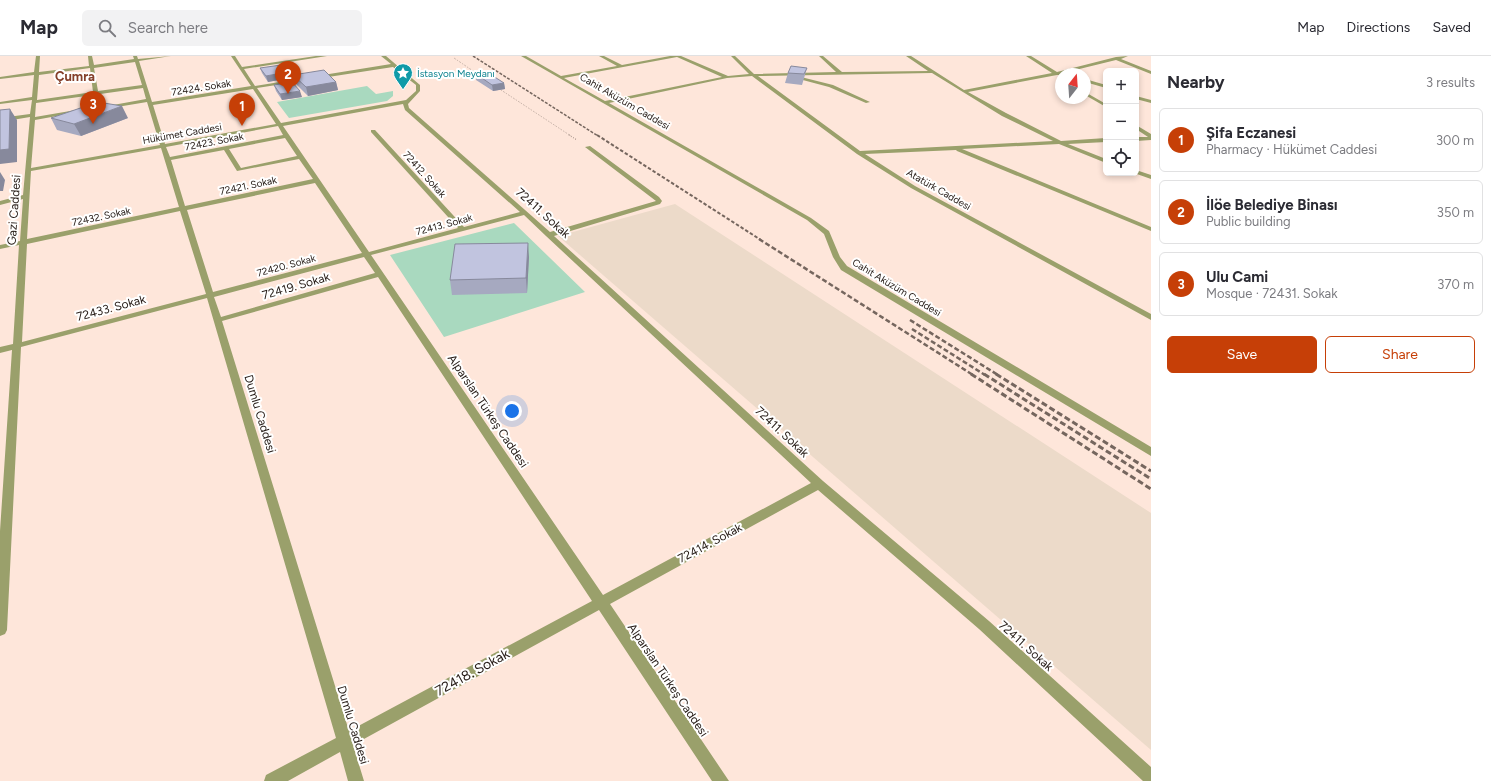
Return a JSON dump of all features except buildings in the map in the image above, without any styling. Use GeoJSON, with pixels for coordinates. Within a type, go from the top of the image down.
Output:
{"type":"FeatureCollection","features":[{"type":"Feature","properties":{"kind":"street","name":"Gazi Caddesi"},"geometry":{"type":"LineString","coordinates":[[0,630],[26,196],[38,56]]}},
{"type":"Feature","properties":{"kind":"street"},"geometry":{"type":"LineString","coordinates":[[90,56],[96,93]]}},
{"type":"Feature","properties":{"kind":"street"},"geometry":{"type":"LineString","coordinates":[[0,78],[92,67],[136,58],[169,56]]}},
{"type":"Feature","properties":{"kind":"street","name":"Alparslan Türkeş Caddesi"},"geometry":{"type":"LineString","coordinates":[[233,56],[368,254],[600,603],[721,781]]}},
{"type":"Feature","properties":{"kind":"street"},"geometry":{"type":"LineString","coordinates":[[242,68],[325,56]]}},
{"type":"Feature","properties":{"kind":"street"},"geometry":{"type":"LineString","coordinates":[[383,56],[418,84],[418,91],[409,101]]}},
{"type":"Feature","properties":{"kind":"street","name":"Cahit Aküzüm Caddesi"},"geometry":{"type":"LineString","coordinates":[[523,56],[809,219],[825,231],[830,238],[835,257],[844,268],[1151,452]]}},
{"type":"Feature","properties":{"kind":"street"},"geometry":{"type":"LineString","coordinates":[[601,56],[621,66]]}},
{"type":"Feature","properties":{"kind":"street"},"geometry":{"type":"LineString","coordinates":[[561,77],[677,56],[727,78]]}},
{"type":"Feature","properties":{"kind":"street","name":"Atatürk Caddesi"},"geometry":{"type":"LineString","coordinates":[[732,56],[753,75],[859,153],[913,187],[1151,317]]}},
{"type":"Feature","properties":{"kind":"street"},"geometry":{"type":"LineString","coordinates":[[821,56],[841,74]]}},
{"type":"Feature","properties":{"kind":"street"},"geometry":{"type":"LineString","coordinates":[[908,56],[996,110],[1059,143],[1103,160]]}},
{"type":"Feature","properties":{"kind":"street"},"geometry":{"type":"LineString","coordinates":[[1028,56],[1055,72]]}},
{"type":"Feature","properties":{"kind":"street"},"geometry":{"type":"LineString","coordinates":[[1110,56],[1151,72]]}},
{"type":"Feature","properties":{"kind":"street"},"geometry":{"type":"LineString","coordinates":[[1083,68],[1126,56]]}},
{"type":"Feature","properties":{"kind":"street","name":"Dumlu Caddesi"},"geometry":{"type":"LineString","coordinates":[[136,58],[162,146],[218,320],[356,781]]}},
{"type":"Feature","properties":{"kind":"street","name":"72424. Sokak"},"geometry":{"type":"LineString","coordinates":[[102,108],[254,87],[395,65]]}},
{"type":"Feature","properties":{"kind":"street"},"geometry":{"type":"LineString","coordinates":[[606,102],[727,78],[753,75],[934,72]]}},
{"type":"Feature","properties":{"kind":"street"},"geometry":{"type":"LineString","coordinates":[[795,75],[831,86],[868,102]]}},
{"type":"Feature","properties":{"kind":"street"},"geometry":{"type":"LineString","coordinates":[[965,91],[1055,76]]}},
{"type":"Feature","properties":{"kind":"street"},"geometry":{"type":"LineString","coordinates":[[1091,82],[1103,86]]}},
{"type":"Feature","properties":{"kind":"street"},"geometry":{"type":"LineString","coordinates":[[0,103],[96,93],[144,86]]}},
{"type":"Feature","properties":{"kind":"street"},"geometry":{"type":"LineString","coordinates":[[1091,97],[1103,104]]}},
{"type":"Feature","properties":{"kind":"street"},"geometry":{"type":"LineString","coordinates":[[1139,98],[1151,102]]}},
{"type":"Feature","properties":{"kind":"street","name":"Hükümet Caddesi"},"geometry":{"type":"LineString","coordinates":[[29,170],[409,101]]}},
{"type":"Feature","properties":{"kind":"street","name":"72411. Sokak"},"geometry":{"type":"LineString","coordinates":[[409,101],[405,104],[407,109],[525,213],[819,484],[984,625],[1151,778]]}},
{"type":"Feature","properties":{"kind":"street"},"geometry":{"type":"LineString","coordinates":[[0,120],[79,111]]}},
{"type":"Feature","properties":{"kind":"street"},"geometry":{"type":"LineString","coordinates":[[1139,128],[1151,137]]}},
{"type":"Feature","properties":{"kind":"street","name":"72412. Sokak"},"geometry":{"type":"LineString","coordinates":[[373,131],[462,230]]}},
{"type":"Feature","properties":{"kind":"street","name":"72423. Sokak"},"geometry":{"type":"LineString","coordinates":[[167,159],[288,136]]}},
{"type":"Feature","properties":{"kind":"street"},"geometry":{"type":"LineString","coordinates":[[1139,139],[1151,137]]}},
{"type":"Feature","properties":{"kind":"street"},"geometry":{"type":"LineString","coordinates":[[859,153],[1103,140]]}},
{"type":"Feature","properties":{"kind":"street"},"geometry":{"type":"LineString","coordinates":[[548,235],[658,203],[659,201],[588,147]]}},
{"type":"Feature","properties":{"kind":"street"},"geometry":{"type":"LineString","coordinates":[[226,148],[238,170],[302,157]]}},
{"type":"Feature","properties":{"kind":"street"},"geometry":{"type":"LineString","coordinates":[[955,148],[1151,229]]}},
{"type":"Feature","properties":{"kind":"street"},"geometry":{"type":"LineString","coordinates":[[1139,173],[1151,178]]}},
{"type":"Feature","properties":{"kind":"street","name":"72421. Sokak"},"geometry":{"type":"LineString","coordinates":[[182,209],[318,180]]}},
{"type":"Feature","properties":{"kind":"street"},"geometry":{"type":"LineString","coordinates":[[0,203],[26,196]]}},
{"type":"Feature","properties":{"kind":"street","name":"72432. Sokak"},"geometry":{"type":"LineString","coordinates":[[0,247],[182,209]]}},
{"type":"Feature","properties":{"kind":"street","name":"72413. Sokak"},"geometry":{"type":"LineString","coordinates":[[368,254],[525,213]]}},
{"type":"Feature","properties":{"kind":"street","name":"72420. Sokak"},"geometry":{"type":"LineString","coordinates":[[210,295],[368,254]]}},
{"type":"Feature","properties":{"kind":"street","name":"72419. Sokak"},"geometry":{"type":"LineString","coordinates":[[218,320],[381,274]]}},
{"type":"Feature","properties":{"kind":"street","name":"72433. Sokak"},"geometry":{"type":"LineString","coordinates":[[0,350],[210,295]]}},
{"type":"Feature","properties":{"kind":"street","name":"72414. Sokak"},"geometry":{"type":"LineString","coordinates":[[600,603],[819,484]]}},
{"type":"Feature","properties":{"kind":"street","name":"72418. Sokak"},"geometry":{"type":"LineString","coordinates":[[272,781],[600,603]]}},
{"type":"Feature","properties":{"kind":"path"},"geometry":{"type":"LineString","coordinates":[[454,58],[480,75]]}},
{"type":"Feature","properties":{"kind":"path"},"geometry":{"type":"LineString","coordinates":[[493,84],[588,147]]}},
{"type":"Feature","properties":{"kind":"shaded area"},"geometry":{"type":"Polygon","coordinates":[[[675,204],[1151,513],[1151,750],[558,236],[675,204]]]}},
{"type":"Feature","properties":{"kind":"green space"},"geometry":{"type":"Polygon","coordinates":[[[367,86],[376,94],[393,91],[393,96],[387,101],[289,118],[277,102],[367,86]]]}},
{"type":"Feature","properties":{"kind":"green space"},"geometry":{"type":"Polygon","coordinates":[[[514,223],[585,292],[444,337],[390,255],[514,223]]]}},
{"type":"Feature","properties":{"kind":"railway"},"geometry":{"type":"LineString","coordinates":[[473,56],[598,136]]}},
{"type":"Feature","properties":{"kind":"railway"},"geometry":{"type":"LineString","coordinates":[[597,135],[761,240]]}},
{"type":"Feature","properties":{"kind":"railway"},"geometry":{"type":"LineString","coordinates":[[759,239],[973,375]]}},
{"type":"Feature","properties":{"kind":"railway"},"geometry":{"type":"LineString","coordinates":[[910,320],[998,375]]}},
{"type":"Feature","properties":{"kind":"railway"},"geometry":{"type":"LineString","coordinates":[[912,329],[985,375]]}},
{"type":"Feature","properties":{"kind":"railway"},"geometry":{"type":"LineString","coordinates":[[971,374],[1151,489]]}},
{"type":"Feature","properties":{"kind":"railway"},"geometry":{"type":"LineString","coordinates":[[984,374],[1151,479]]}},
{"type":"Feature","properties":{"kind":"railway"},"geometry":{"type":"LineString","coordinates":[[996,374],[1151,471]]}},
{"type":"Feature","properties":{"kind":"place","name":"İstasyon Meydanı"},"geometry":{"type":"Point","coordinates":[403,90]}},
{"type":"Feature","properties":{"kind":"place","name":"İlöe Belediye Binası"},"geometry":{"type":"Point","coordinates":[288,94]}},
{"type":"Feature","properties":{"kind":"place","name":"Ulu Cami"},"geometry":{"type":"Point","coordinates":[93,124]}},
{"type":"Feature","properties":{"kind":"place","name":"Şifa Eczanesi"},"geometry":{"type":"Point","coordinates":[242,126]}},
{"type":"Feature","properties":{"kind":"district","name":"Çumra"},"geometry":{"type":"Point","coordinates":[75,76]}}]}
